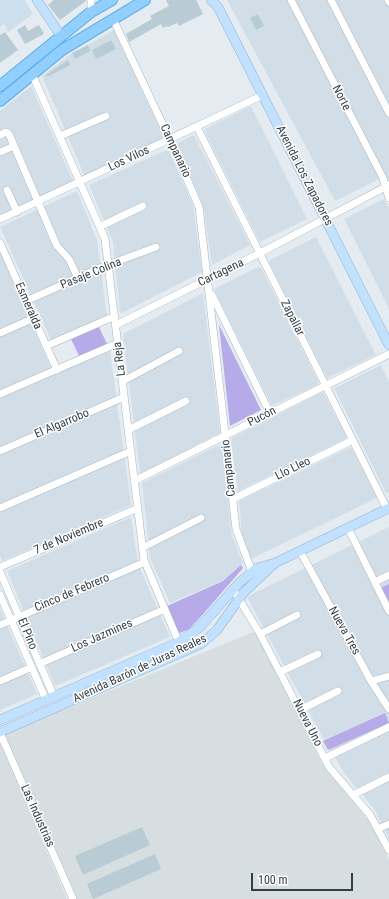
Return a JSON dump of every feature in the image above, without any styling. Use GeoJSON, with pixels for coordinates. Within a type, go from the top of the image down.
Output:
{"type":"FeatureCollection","features":[{"type":"Feature","properties":{"kind":"main road"},"geometry":{"type":"LineString","coordinates":[[0,86],[91,12],[112,0]]}},
{"type":"Feature","properties":{"kind":"main road"},"geometry":{"type":"LineString","coordinates":[[0,101],[74,42],[145,0]]}},
{"type":"Feature","properties":{"kind":"main road"},"geometry":{"type":"LineString","coordinates":[[60,36],[66,41],[74,42]]}},
{"type":"Feature","properties":{"kind":"street"},"geometry":{"type":"LineString","coordinates":[[37,0],[60,36]]}},
{"type":"Feature","properties":{"kind":"street"},"geometry":{"type":"LineString","coordinates":[[91,0],[91,12]]}},
{"type":"Feature","properties":{"kind":"street","name":"Avenida Los Zapadores"},"geometry":{"type":"LineString","coordinates":[[211,0],[217,4],[262,95],[326,218],[389,346]]}},
{"type":"Feature","properties":{"kind":"street","name":"Norte"},"geometry":{"type":"LineString","coordinates":[[291,0],[387,186],[389,198]]}},
{"type":"Feature","properties":{"kind":"street"},"geometry":{"type":"LineString","coordinates":[[331,0],[389,113]]}},
{"type":"Feature","properties":{"kind":"street","name":"Campanario"},"geometry":{"type":"LineString","coordinates":[[113,20],[198,202],[237,533],[252,572]]}},
{"type":"Feature","properties":{"kind":"street","name":"La Reja"},"geometry":{"type":"LineString","coordinates":[[32,74],[105,239],[142,548],[145,562],[183,652]]}},
{"type":"Feature","properties":{"kind":"street","name":"Los Vilos"},"geometry":{"type":"LineString","coordinates":[[0,219],[170,140],[262,95]]}},
{"type":"Feature","properties":{"kind":"street"},"geometry":{"type":"LineString","coordinates":[[60,136],[106,116]]}},
{"type":"Feature","properties":{"kind":"street","name":"Zapallar"},"geometry":{"type":"LineString","coordinates":[[197,127],[388,508]]}},
{"type":"Feature","properties":{"kind":"street"},"geometry":{"type":"LineString","coordinates":[[0,135],[9,133],[57,246],[69,259],[78,278]]}},
{"type":"Feature","properties":{"kind":"street"},"geometry":{"type":"LineString","coordinates":[[0,152],[14,146]]}},
{"type":"Feature","properties":{"kind":"street","name":"Cartagena"},"geometry":{"type":"LineString","coordinates":[[116,325],[260,254],[387,186]]}},
{"type":"Feature","properties":{"kind":"street"},"geometry":{"type":"LineString","coordinates":[[7,190],[17,212]]}},
{"type":"Feature","properties":{"kind":"street"},"geometry":{"type":"LineString","coordinates":[[100,226],[143,206]]}},
{"type":"Feature","properties":{"kind":"street","name":"Esmeralda"},"geometry":{"type":"LineString","coordinates":[[0,243],[57,370]]}},
{"type":"Feature","properties":{"kind":"street","name":"Pasaje Colina"},"geometry":{"type":"LineString","coordinates":[[26,301],[109,265],[156,247]]}},
{"type":"Feature","properties":{"kind":"street","name":"Campanario"},"geometry":{"type":"LineString","coordinates":[[209,291],[270,413]]}},
{"type":"Feature","properties":{"kind":"street"},"geometry":{"type":"LineString","coordinates":[[46,346],[115,316]]}},
{"type":"Feature","properties":{"kind":"street"},"geometry":{"type":"LineString","coordinates":[[0,333],[34,318]]}},
{"type":"Feature","properties":{"kind":"street"},"geometry":{"type":"LineString","coordinates":[[0,394],[118,344]]}},
{"type":"Feature","properties":{"kind":"street"},"geometry":{"type":"LineString","coordinates":[[123,382],[179,352]]}},
{"type":"Feature","properties":{"kind":"street","name":"Pucón"},"geometry":{"type":"LineString","coordinates":[[134,481],[389,354]]}},
{"type":"Feature","properties":{"kind":"street","name":"El Algarrobo"},"geometry":{"type":"LineString","coordinates":[[0,451],[124,397]]}},
{"type":"Feature","properties":{"kind":"street"},"geometry":{"type":"LineString","coordinates":[[128,430],[186,401]]}},
{"type":"Feature","properties":{"kind":"street","name":"Llo Lleo"},"geometry":{"type":"LineString","coordinates":[[233,499],[353,440]]}},
{"type":"Feature","properties":{"kind":"street"},"geometry":{"type":"LineString","coordinates":[[0,508],[131,451]]}},
{"type":"Feature","properties":{"kind":"street","name":"7 de Noviembre"},"geometry":{"type":"LineString","coordinates":[[0,567],[138,508]]}},
{"type":"Feature","properties":{"kind":"street","name":"Avenida Barón de Juras Reales"},"geometry":{"type":"LineString","coordinates":[[0,720],[179,642],[200,627],[233,589],[252,572],[262,566],[275,563],[388,508]]}},
{"type":"Feature","properties":{"kind":"street"},"geometry":{"type":"LineString","coordinates":[[142,548],[201,518]]}},
{"type":"Feature","properties":{"kind":"street"},"geometry":{"type":"LineString","coordinates":[[348,528],[389,611]]}},
{"type":"Feature","properties":{"kind":"street","name":"Nueva Tres"},"geometry":{"type":"LineString","coordinates":[[300,551],[371,682],[389,709]]}},
{"type":"Feature","properties":{"kind":"street","name":"Cinco de Febrero"},"geometry":{"type":"LineString","coordinates":[[0,625],[145,562]]}},
{"type":"Feature","properties":{"kind":"street","name":"Avenida Barón de Juras Reales"},"geometry":{"type":"LineString","coordinates":[[0,733],[183,652],[210,638],[239,598],[275,563]]}},
{"type":"Feature","properties":{"kind":"street","name":"El Pino"},"geometry":{"type":"LineString","coordinates":[[0,572],[39,664],[50,698]]}},
{"type":"Feature","properties":{"kind":"street"},"geometry":{"type":"LineString","coordinates":[[375,582],[389,576]]}},
{"type":"Feature","properties":{"kind":"street","name":"Nueva Uno"},"geometry":{"type":"LineString","coordinates":[[233,589],[260,634],[329,767],[370,816],[389,850]]}},
{"type":"Feature","properties":{"kind":"street","name":"El Pino"},"geometry":{"type":"LineString","coordinates":[[0,594],[32,667],[50,698]]}},
{"type":"Feature","properties":{"kind":"street","name":"Los Jazmines"},"geometry":{"type":"LineString","coordinates":[[39,664],[165,609]]}},
{"type":"Feature","properties":{"kind":"street"},"geometry":{"type":"LineString","coordinates":[[260,634],[297,615]]}},
{"type":"Feature","properties":{"kind":"street"},"geometry":{"type":"LineString","coordinates":[[280,672],[318,654]]}},
{"type":"Feature","properties":{"kind":"street"},"geometry":{"type":"LineString","coordinates":[[0,681],[32,667]]}},
{"type":"Feature","properties":{"kind":"street"},"geometry":{"type":"LineString","coordinates":[[371,682],[389,676]]}},
{"type":"Feature","properties":{"kind":"street"},"geometry":{"type":"LineString","coordinates":[[300,710],[338,691]]}},
{"type":"Feature","properties":{"kind":"street"},"geometry":{"type":"LineString","coordinates":[[325,758],[389,727]]}},
{"type":"Feature","properties":{"kind":"street","name":"Las Industrias"},"geometry":{"type":"LineString","coordinates":[[0,733],[73,899]]}},
{"type":"Feature","properties":{"kind":"street"},"geometry":{"type":"LineString","coordinates":[[353,795],[389,777]]}},
{"type":"Feature","properties":{"kind":"street"},"geometry":{"type":"LineString","coordinates":[[378,829],[389,824]]}},
{"type":"Feature","properties":{"kind":"shaded area"},"geometry":{"type":"Polygon","coordinates":[[[0,0],[25,0],[33,14],[8,32],[4,24],[0,27],[0,0]]]}},
{"type":"Feature","properties":{"kind":"shaded area"},"geometry":{"type":"Polygon","coordinates":[[[227,0],[389,0],[389,187],[385,176],[335,201],[227,0]]]}},
{"type":"Feature","properties":{"kind":"shaded area"},"geometry":{"type":"Polygon","coordinates":[[[114,30],[163,136],[162,140],[84,175],[42,76],[71,54],[114,30]]]}},
{"type":"Feature","properties":{"kind":"shaded area"},"geometry":{"type":"Polygon","coordinates":[[[31,86],[73,181],[0,214],[0,111],[31,86]]]}},
{"type":"Feature","properties":{"kind":"shaded area"},"geometry":{"type":"Polygon","coordinates":[[[251,106],[307,219],[260,242],[205,132],[205,129],[251,106]]]}},
{"type":"Feature","properties":{"kind":"shaded area"},"geometry":{"type":"Polygon","coordinates":[[[194,135],[250,245],[212,265],[204,209],[177,146],[178,143],[194,135]]]}},
{"type":"Feature","properties":{"kind":"shaded area"},"geometry":{"type":"Polygon","coordinates":[[[167,150],[169,151],[193,205],[202,272],[122,313],[120,312],[113,242],[89,185],[167,150]]]}},
{"type":"Feature","properties":{"kind":"shaded area"},"geometry":{"type":"Polygon","coordinates":[[[77,191],[97,240],[107,317],[51,340],[0,227],[77,191]]]}},
{"type":"Feature","properties":{"kind":"shaded area"},"geometry":{"type":"Polygon","coordinates":[[[384,199],[389,208],[389,309],[344,219],[384,199]]]}},
{"type":"Feature","properties":{"kind":"shaded area"},"geometry":{"type":"Polygon","coordinates":[[[316,237],[376,355],[327,378],[269,262],[270,260],[316,237]]]}},
{"type":"Feature","properties":{"kind":"shaded area"},"geometry":{"type":"Polygon","coordinates":[[[0,252],[53,373],[110,351],[131,505],[2,561],[0,557],[0,252]]]}},
{"type":"Feature","properties":{"kind":"shaded area"},"geometry":{"type":"Polygon","coordinates":[[[258,267],[261,268],[318,381],[317,385],[272,406],[214,289],[258,267]]]}},
{"type":"Feature","properties":{"kind":"shaded area"},"geometry":{"type":"Polygon","coordinates":[[[203,293],[220,433],[140,474],[123,334],[203,293]]]}},
{"type":"Feature","properties":{"kind":"shaded area"},"geometry":{"type":"Polygon","coordinates":[[[219,325],[261,410],[230,426],[219,325]]]}},
{"type":"Feature","properties":{"kind":"shaded area"},"geometry":{"type":"Polygon","coordinates":[[[99,327],[108,346],[80,358],[71,339],[99,327]]]}},
{"type":"Feature","properties":{"kind":"shaded area"},"geometry":{"type":"Polygon","coordinates":[[[381,365],[389,381],[389,492],[386,493],[335,390],[335,388],[381,365]]]}},
{"type":"Feature","properties":{"kind":"shaded area"},"geometry":{"type":"Polygon","coordinates":[[[323,392],[347,438],[238,491],[231,441],[232,438],[323,392]]]}},
{"type":"Feature","properties":{"kind":"shaded area"},"geometry":{"type":"Polygon","coordinates":[[[219,445],[222,447],[232,536],[243,563],[224,580],[170,603],[150,558],[142,483],[219,445]]]}},
{"type":"Feature","properties":{"kind":"shaded area"},"geometry":{"type":"Polygon","coordinates":[[[351,447],[377,498],[251,559],[242,534],[239,501],[351,447]]]}},
{"type":"Feature","properties":{"kind":"shaded area"},"geometry":{"type":"Polygon","coordinates":[[[131,517],[138,564],[170,637],[55,686],[7,571],[131,517]]]}},
{"type":"Feature","properties":{"kind":"shaded area"},"geometry":{"type":"Polygon","coordinates":[[[389,527],[389,839],[374,809],[345,774],[323,738],[248,599],[248,596],[389,527]]]}},
{"type":"Feature","properties":{"kind":"shaded area"},"geometry":{"type":"Polygon","coordinates":[[[241,565],[243,568],[198,620],[189,629],[178,634],[167,606],[223,581],[241,565]]]}},
{"type":"Feature","properties":{"kind":"shaded area"},"geometry":{"type":"Polygon","coordinates":[[[389,584],[389,604],[381,588],[389,584]]]}},
{"type":"Feature","properties":{"kind":"shaded area"},"geometry":{"type":"Polygon","coordinates":[[[0,609],[37,694],[0,710],[0,609]]]}},
{"type":"Feature","properties":{"kind":"shaded area"},"geometry":{"type":"Polygon","coordinates":[[[256,631],[322,764],[373,826],[389,860],[389,899],[76,899],[4,734],[256,631]]]}},
{"type":"Feature","properties":{"kind":"shaded area"},"geometry":{"type":"Polygon","coordinates":[[[385,713],[389,723],[328,750],[323,741],[385,713]]]}},
{"type":"Feature","properties":{"kind":"shaded area"},"geometry":{"type":"Polygon","coordinates":[[[0,742],[67,899],[0,899],[0,742]]]}},
{"type":"Feature","properties":{"kind":"building"},"geometry":{"type":"Polygon","coordinates":[[[54,0],[86,1],[60,20],[48,5],[54,0]]]}},
{"type":"Feature","properties":{"kind":"building"},"geometry":{"type":"Polygon","coordinates":[[[166,0],[196,0],[203,14],[179,26],[177,23],[163,28],[161,24],[129,42],[126,34],[152,19],[150,16],[169,6],[166,0]]]}},
{"type":"Feature","properties":{"kind":"building"},"geometry":{"type":"Polygon","coordinates":[[[258,14],[264,26],[256,30],[250,18],[258,14]]]}},
{"type":"Feature","properties":{"kind":"building"},"geometry":{"type":"Polygon","coordinates":[[[25,25],[28,31],[39,25],[44,34],[25,44],[17,30],[25,25]]]}},
{"type":"Feature","properties":{"kind":"building"},"geometry":{"type":"Polygon","coordinates":[[[5,32],[18,50],[0,63],[0,35],[5,32]]]}},
{"type":"Feature","properties":{"kind":"building"},"geometry":{"type":"Polygon","coordinates":[[[111,40],[116,49],[96,59],[92,50],[111,40]]]}},
{"type":"Feature","properties":{"kind":"building"},"geometry":{"type":"Polygon","coordinates":[[[88,45],[90,51],[75,59],[72,53],[88,45]]]}},
{"type":"Feature","properties":{"kind":"building"},"geometry":{"type":"Polygon","coordinates":[[[68,60],[70,65],[47,77],[46,75],[68,60]]]}},
{"type":"Feature","properties":{"kind":"building"},"geometry":{"type":"Polygon","coordinates":[[[142,827],[150,845],[83,875],[75,856],[142,827]]]}},
{"type":"Feature","properties":{"kind":"building"},"geometry":{"type":"Polygon","coordinates":[[[155,854],[161,869],[93,899],[87,884],[155,854]]]}}]}
